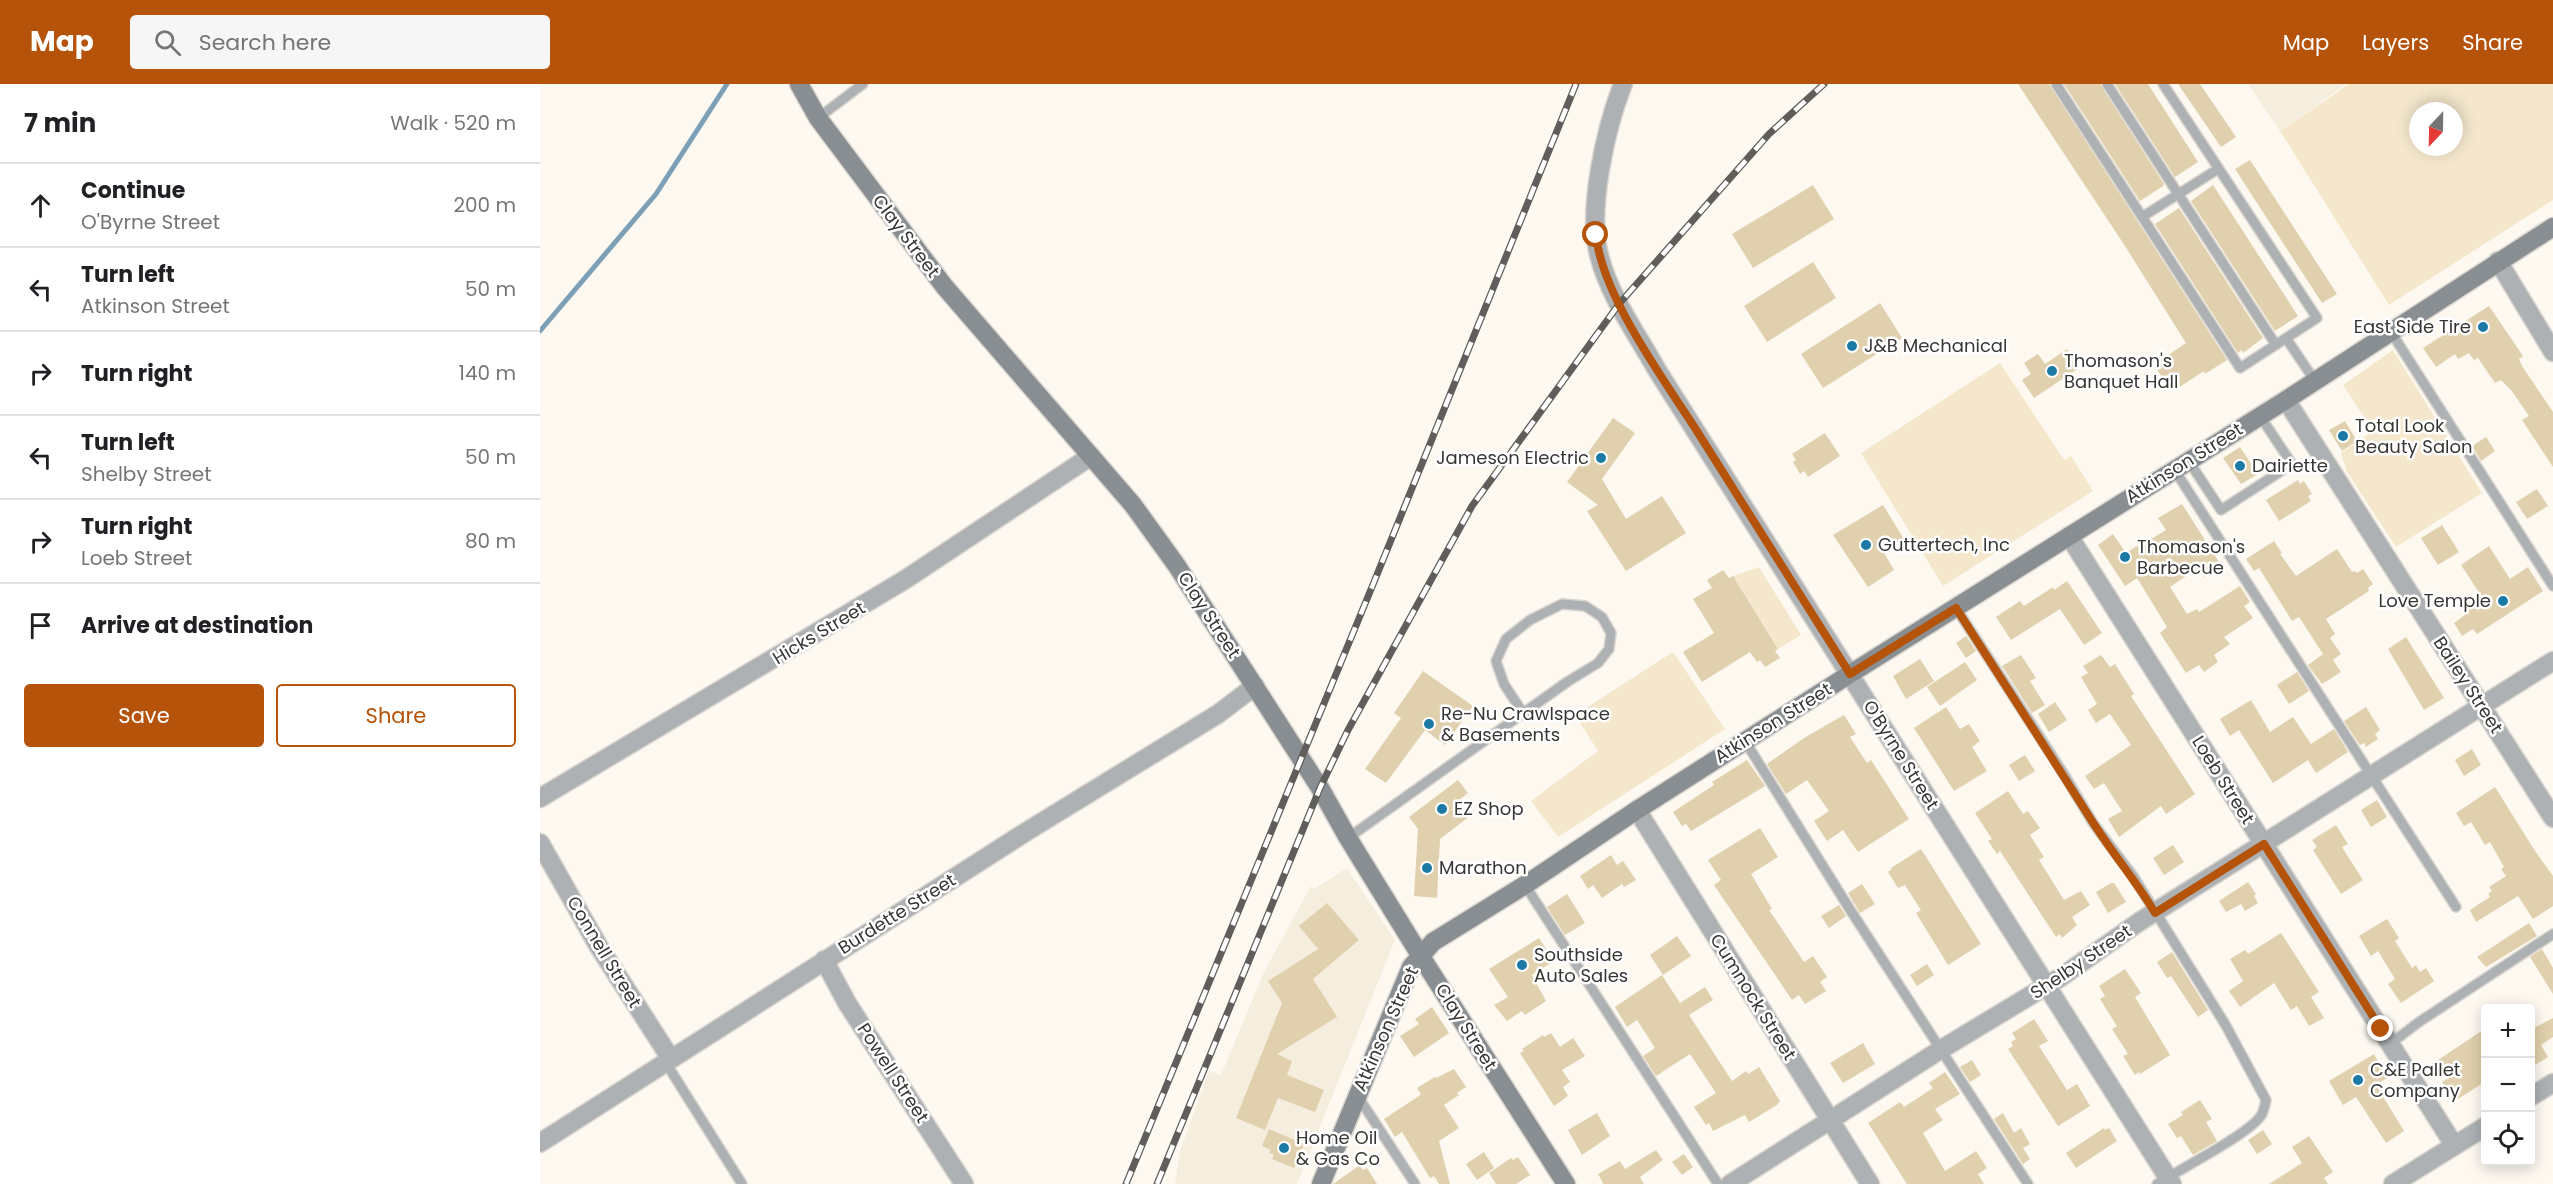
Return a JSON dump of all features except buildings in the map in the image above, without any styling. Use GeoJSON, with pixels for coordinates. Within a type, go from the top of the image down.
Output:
{"type":"FeatureCollection","features":[{"type":"Feature","properties":{"kind":"street","name":"Clay Street"},"geometry":{"type":"LineString","coordinates":[[799,84],[818,118],[951,294],[1133,505],[1178,566],[1320,788],[1420,955],[1566,1184]]}},
{"type":"Feature","properties":{"kind":"street","name":"O'Byrne Street"},"geometry":{"type":"LineString","coordinates":[[1623,84],[1608,132],[1599,181],[1596,235],[1602,267],[1619,304],[1657,370],[2047,986],[2166,1182]]}},
{"type":"Feature","properties":{"kind":"street","name":"Atkinson Street"},"geometry":{"type":"LineString","coordinates":[[1321,1184],[1406,977],[1420,955],[1433,942],[1850,674],[2316,381],[2553,227]]}},
{"type":"Feature","properties":{"kind":"street"},"geometry":{"type":"LineString","coordinates":[[2498,261],[2553,352]]}},
{"type":"Feature","properties":{"kind":"street","name":"Bailey Street"},"geometry":{"type":"LineString","coordinates":[[2286,400],[2553,818]]}},
{"type":"Feature","properties":{"kind":"street","name":"Hicks Street"},"geometry":{"type":"LineString","coordinates":[[540,798],[906,579],[1091,456]]}},
{"type":"Feature","properties":{"kind":"street","name":"Loeb Street"},"geometry":{"type":"LineString","coordinates":[[2069,536],[2454,1145]]}},
{"type":"Feature","properties":{"kind":"street","name":"Shelby Street"},"geometry":{"type":"LineString","coordinates":[[1730,1184],[1940,1050],[2047,986],[2155,913],[2553,661]]}},
{"type":"Feature","properties":{"kind":"street","name":"Burdette Street"},"geometry":{"type":"LineString","coordinates":[[540,1143],[1029,830],[1218,714],[1255,686]]}},
{"type":"Feature","properties":{"kind":"street","name":"Cumnock Street"},"geometry":{"type":"LineString","coordinates":[[1637,810],[1870,1184]]}},
{"type":"Feature","properties":{"kind":"street","name":"Connell Street"},"geometry":{"type":"LineString","coordinates":[[540,843],[668,1061]]}},
{"type":"Feature","properties":{"kind":"street","name":"Powell Street"},"geometry":{"type":"LineString","coordinates":[[824,960],[847,1003],[964,1184]]}},
{"type":"Feature","properties":{"kind":"street"},"geometry":{"type":"LineString","coordinates":[[2535,1094],[2553,1083]]}},
{"type":"Feature","properties":{"kind":"street"},"geometry":{"type":"LineString","coordinates":[[2399,1182],[2481,1129]]}},
{"type":"Feature","properties":{"kind":"lane"},"geometry":{"type":"LineString","coordinates":[[818,118],[863,84]]}},
{"type":"Feature","properties":{"kind":"lane"},"geometry":{"type":"LineString","coordinates":[[2056,84],[2240,368],[2317,318],[2163,84]]}},
{"type":"Feature","properties":{"kind":"lane"},"geometry":{"type":"LineString","coordinates":[[2107,84],[2276,345]]}},
{"type":"Feature","properties":{"kind":"lane"},"geometry":{"type":"LineString","coordinates":[[2142,217],[2218,169]]}},
{"type":"Feature","properties":{"kind":"lane"},"geometry":{"type":"LineString","coordinates":[[2391,332],[2553,586]]}},
{"type":"Feature","properties":{"kind":"lane"},"geometry":{"type":"LineString","coordinates":[[2286,339],[2316,381]]}},
{"type":"Feature","properties":{"kind":"lane"},"geometry":{"type":"LineString","coordinates":[[2181,464],[2221,510],[2292,464],[2260,416]]}},
{"type":"Feature","properties":{"kind":"lane"},"geometry":{"type":"LineString","coordinates":[[2181,464],[2266,608],[2456,907]]}},
{"type":"Feature","properties":{"kind":"lane"},"geometry":{"type":"LineString","coordinates":[[1348,838],[1523,713],[1598,663],[1609,649],[1611,633],[1602,617],[1585,606],[1563,604],[1530,620],[1506,639],[1496,661],[1504,684],[1523,713]]}},
{"type":"Feature","properties":{"kind":"lane"},"geometry":{"type":"LineString","coordinates":[[1956,608],[2093,823],[2133,876],[2225,1024],[2266,1100],[2262,1115],[2251,1125],[2166,1182]]}},
{"type":"Feature","properties":{"kind":"lane"},"geometry":{"type":"LineString","coordinates":[[1745,741],[1940,1050],[2028,1184]]}},
{"type":"Feature","properties":{"kind":"lane"},"geometry":{"type":"LineString","coordinates":[[1525,885],[1718,1184]]}},
{"type":"Feature","properties":{"kind":"lane"},"geometry":{"type":"LineString","coordinates":[[2390,1044],[2419,1022],[2553,934]]}},
{"type":"Feature","properties":{"kind":"lane"},"geometry":{"type":"LineString","coordinates":[[668,1061],[742,1184]]}},
{"type":"Feature","properties":{"kind":"lane"},"geometry":{"type":"LineString","coordinates":[[1358,1095],[1415,1184]]}},
{"type":"Feature","properties":{"kind":"shaded area"},"geometry":{"type":"Polygon","coordinates":[[[2248,84],[2346,84],[2280,131],[2248,84]]]}},
{"type":"Feature","properties":{"kind":"shaded area"},"geometry":{"type":"Polygon","coordinates":[[[2349,84],[2553,84],[2553,200],[2389,305],[2280,131],[2349,84]]]}},
{"type":"Feature","properties":{"kind":"shaded area"},"geometry":{"type":"Polygon","coordinates":[[[2393,350],[2482,493],[2396,547],[2347,472],[2341,453],[2373,431],[2343,385],[2393,350]]]}},
{"type":"Feature","properties":{"kind":"shaded area"},"geometry":{"type":"Polygon","coordinates":[[[2000,363],[2064,460],[2071,456],[2093,491],[1943,586],[1861,453],[2000,363]]]}},
{"type":"Feature","properties":{"kind":"shaded area"},"geometry":{"type":"Polygon","coordinates":[[[1759,567],[1801,635],[1778,649],[1733,576],[1759,567]]]}},
{"type":"Feature","properties":{"kind":"shaded area"},"geometry":{"type":"Polygon","coordinates":[[[1673,652],[1725,729],[1558,837],[1531,801],[1598,751],[1575,715],[1673,652]]]}},
{"type":"Feature","properties":{"kind":"shaded area"},"geometry":{"type":"Polygon","coordinates":[[[1347,868],[1395,940],[1297,1184],[1175,1184],[1180,1151],[1209,1071],[1221,1075],[1264,972],[1311,886],[1314,889],[1347,868]]]}},
{"type":"Feature","properties":{"kind":"waterway"},"geometry":{"type":"LineString","coordinates":[[540,331],[656,194],[727,84]]}},
{"type":"Feature","properties":{"kind":"railway"},"geometry":{"type":"LineString","coordinates":[[1126,1184],[1576,84]]}},
{"type":"Feature","properties":{"kind":"railway"},"geometry":{"type":"LineString","coordinates":[[1157,1184],[1320,788],[1348,730],[1472,506],[1619,304],[1769,134],[1824,84]]}},
{"type":"Feature","properties":{"kind":"place","name":"East Side Tire"},"geometry":{"type":"Point","coordinates":[2483,327]}},
{"type":"Feature","properties":{"kind":"place","name":"J&B Mechanical"},"geometry":{"type":"Point","coordinates":[1852,346]}},
{"type":"Feature","properties":{"kind":"place","name":"Thomason's Banquet Hall"},"geometry":{"type":"Point","coordinates":[2052,371]}},
{"type":"Feature","properties":{"kind":"place","name":"Total Look Beauty Salon"},"geometry":{"type":"Point","coordinates":[2343,436]}},
{"type":"Feature","properties":{"kind":"place","name":"Jameson Electric"},"geometry":{"type":"Point","coordinates":[1601,458]}},
{"type":"Feature","properties":{"kind":"place","name":"Dairiette"},"geometry":{"type":"Point","coordinates":[2240,466]}},
{"type":"Feature","properties":{"kind":"place","name":"Guttertech, Inc"},"geometry":{"type":"Point","coordinates":[1866,545]}},
{"type":"Feature","properties":{"kind":"place","name":"Thomason's Barbecue"},"geometry":{"type":"Point","coordinates":[2125,557]}},
{"type":"Feature","properties":{"kind":"place","name":"Love Temple"},"geometry":{"type":"Point","coordinates":[2503,601]}},
{"type":"Feature","properties":{"kind":"place","name":"Re-Nu Crawlspace & Basements"},"geometry":{"type":"Point","coordinates":[1429,724]}},
{"type":"Feature","properties":{"kind":"place","name":"EZ Shop"},"geometry":{"type":"Point","coordinates":[1442,809]}},
{"type":"Feature","properties":{"kind":"place","name":"Marathon"},"geometry":{"type":"Point","coordinates":[1427,868]}},
{"type":"Feature","properties":{"kind":"place","name":"Southside Auto Sales"},"geometry":{"type":"Point","coordinates":[1522,965]}},
{"type":"Feature","properties":{"kind":"place","name":"C&E Pallet Company"},"geometry":{"type":"Point","coordinates":[2358,1080]}},
{"type":"Feature","properties":{"kind":"place","name":"Home Oil & Gas Co"},"geometry":{"type":"Point","coordinates":[1284,1148]}},
{"type":"Feature","properties":{"kind":"route"},"geometry":{"type":"LineString","coordinates":[[1596,235],[1602,267],[1619,304],[1657,370],[1850,674],[1956,608],[2093,823],[2133,876],[2155,913],[2264,844],[2381,1029]]}}]}
